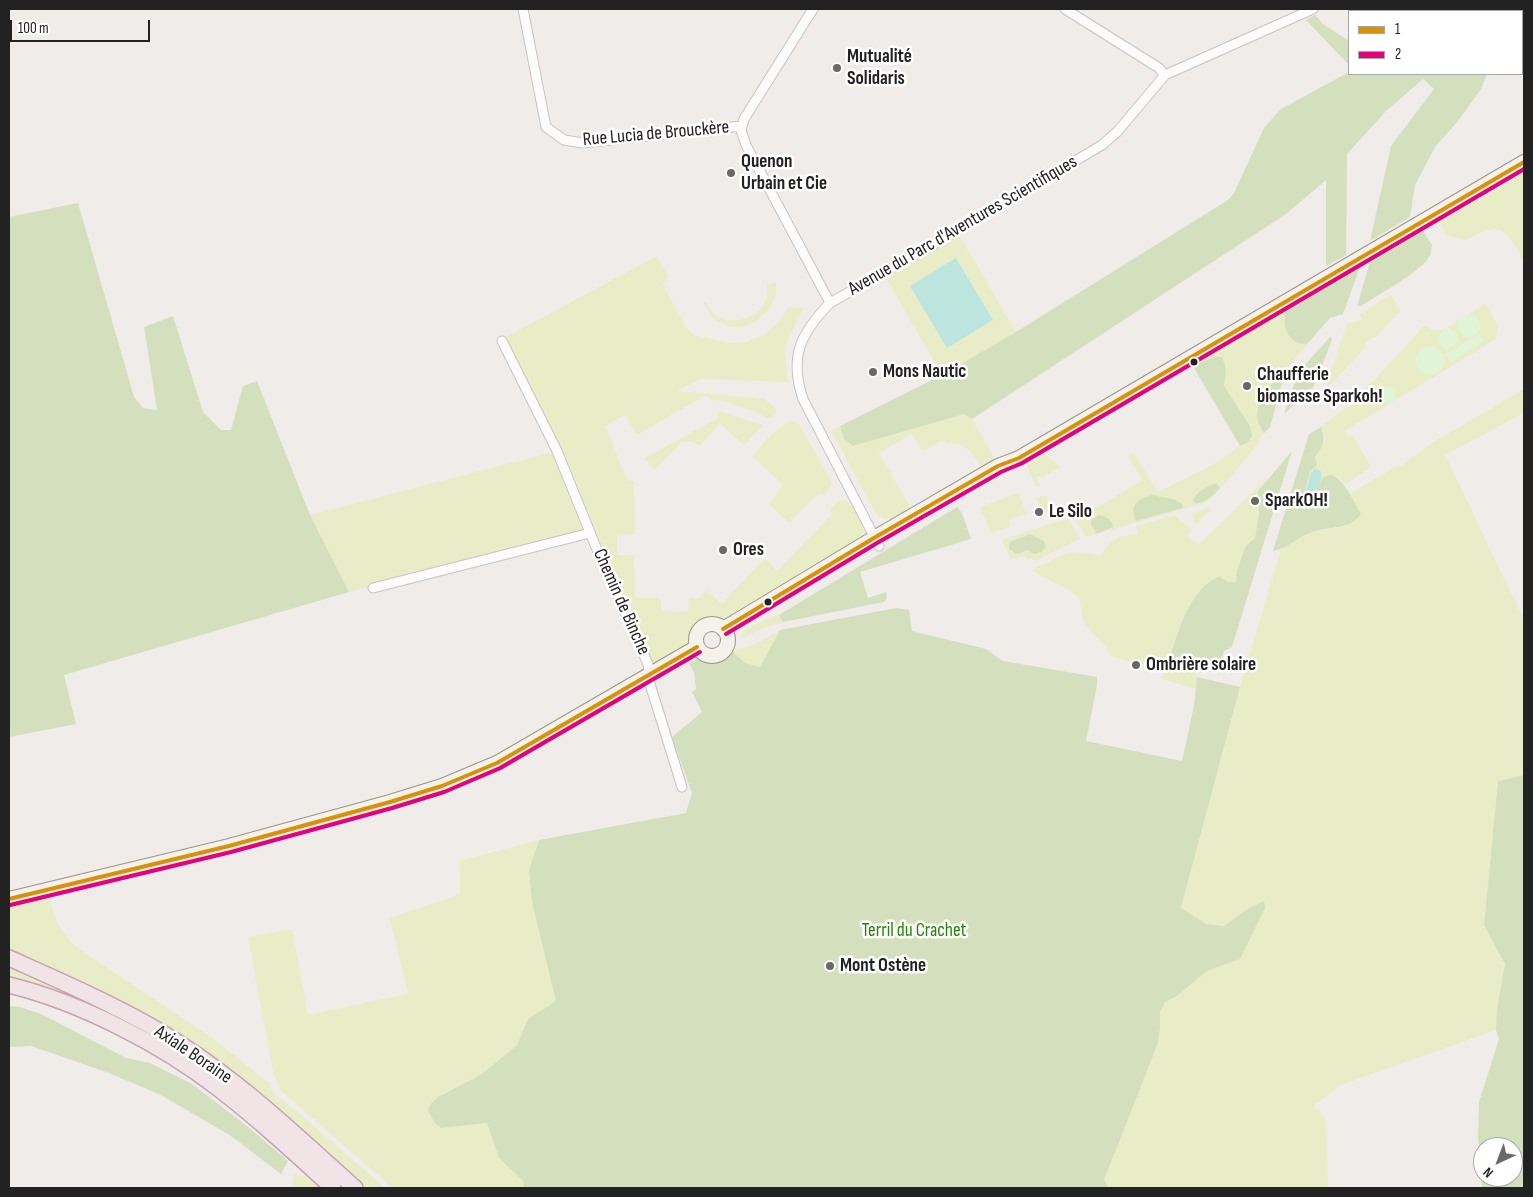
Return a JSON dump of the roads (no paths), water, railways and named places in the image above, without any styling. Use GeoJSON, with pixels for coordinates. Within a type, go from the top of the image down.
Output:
{"type":"FeatureCollection","features":[{"type":"Feature","properties":{"kind":"highway","name":"Axiale Boraine"},"geometry":{"type":"LineString","coordinates":[[9,958],[131,1014],[180,1043],[254,1098],[355,1188]]}},
{"type":"Feature","properties":{"kind":"highway","name":"Axiale Boraine"},"geometry":{"type":"LineString","coordinates":[[9,985],[41,994],[82,1011],[116,1026],[160,1050],[204,1078],[233,1100],[333,1188]]}},
{"type":"Feature","properties":{"kind":"main road"},"geometry":{"type":"LineString","coordinates":[[725,633],[934,509],[998,466],[1007,464],[1524,162]]}},
{"type":"Feature","properties":{"kind":"main road"},"geometry":{"type":"LineString","coordinates":[[710,624],[721,626],[725,633],[727,644],[725,649],[716,655],[704,654],[697,647],[696,639],[701,628],[710,624]]}},
{"type":"Feature","properties":{"kind":"main road"},"geometry":{"type":"LineString","coordinates":[[9,899],[235,844],[442,786],[496,763],[697,647]]}},
{"type":"Feature","properties":{"kind":"street","name":"Rue Lucia de Brouckère"},"geometry":{"type":"LineString","coordinates":[[523,9],[546,127],[564,140],[583,143],[741,126]]}},
{"type":"Feature","properties":{"kind":"street"},"geometry":{"type":"LineString","coordinates":[[813,9],[741,126],[746,145],[830,304]]}},
{"type":"Feature","properties":{"kind":"street"},"geometry":{"type":"LineString","coordinates":[[1065,9],[1159,68],[1165,75]]}},
{"type":"Feature","properties":{"kind":"street","name":"Avenue du Parc d'Aventures Scientifiques"},"geometry":{"type":"LineString","coordinates":[[876,542],[803,399],[798,382],[796,362],[800,345],[818,315],[830,304],[1102,145],[1117,132],[1165,75],[1314,9]]}},
{"type":"Feature","properties":{"kind":"street","name":"Chemin de Binche"},"geometry":{"type":"LineString","coordinates":[[502,341],[557,451],[590,533],[648,664],[650,684],[682,787]]}},
{"type":"Feature","properties":{"kind":"street","name":"Chemin de Binche"},"geometry":{"type":"LineString","coordinates":[[373,588],[590,533]]}},
{"type":"Feature","properties":{"kind":"water"},"geometry":{"type":"Polygon","coordinates":[[[956,258],[993,320],[947,348],[910,286],[956,258]]]}},
{"type":"Feature","properties":{"kind":"water"},"geometry":{"type":"Polygon","coordinates":[[[1315,469],[1320,470],[1322,477],[1307,509],[1302,505],[1311,473],[1315,469]]]}},
{"type":"Feature","properties":{"kind":"place","name":"Mutualité Solidaris"},"geometry":{"type":"Point","coordinates":[837,68]}},
{"type":"Feature","properties":{"kind":"place","name":"Quenon Urbain et Cie"},"geometry":{"type":"Point","coordinates":[731,173]}},
{"type":"Feature","properties":{"kind":"place","name":"Mons Nautic"},"geometry":{"type":"Point","coordinates":[873,372]}},
{"type":"Feature","properties":{"kind":"place","name":"Chaufferie biomasse Sparkoh!"},"geometry":{"type":"Point","coordinates":[1247,386]}},
{"type":"Feature","properties":{"kind":"place","name":"SparkOH!"},"geometry":{"type":"Point","coordinates":[1255,501]}},
{"type":"Feature","properties":{"kind":"place","name":"Le Silo"},"geometry":{"type":"Point","coordinates":[1039,512]}},
{"type":"Feature","properties":{"kind":"place","name":"Ores"},"geometry":{"type":"Point","coordinates":[723,550]}},
{"type":"Feature","properties":{"kind":"place","name":"Ombrière solaire"},"geometry":{"type":"Point","coordinates":[1136,665]}},
{"type":"Feature","properties":{"kind":"place","name":"Mont Ostène"},"geometry":{"type":"Point","coordinates":[830,966]}},
{"type":"Feature","properties":{"kind":"park label","name":"Terril du Crachet"},"geometry":{"type":"Point","coordinates":[914,931]}}]}
